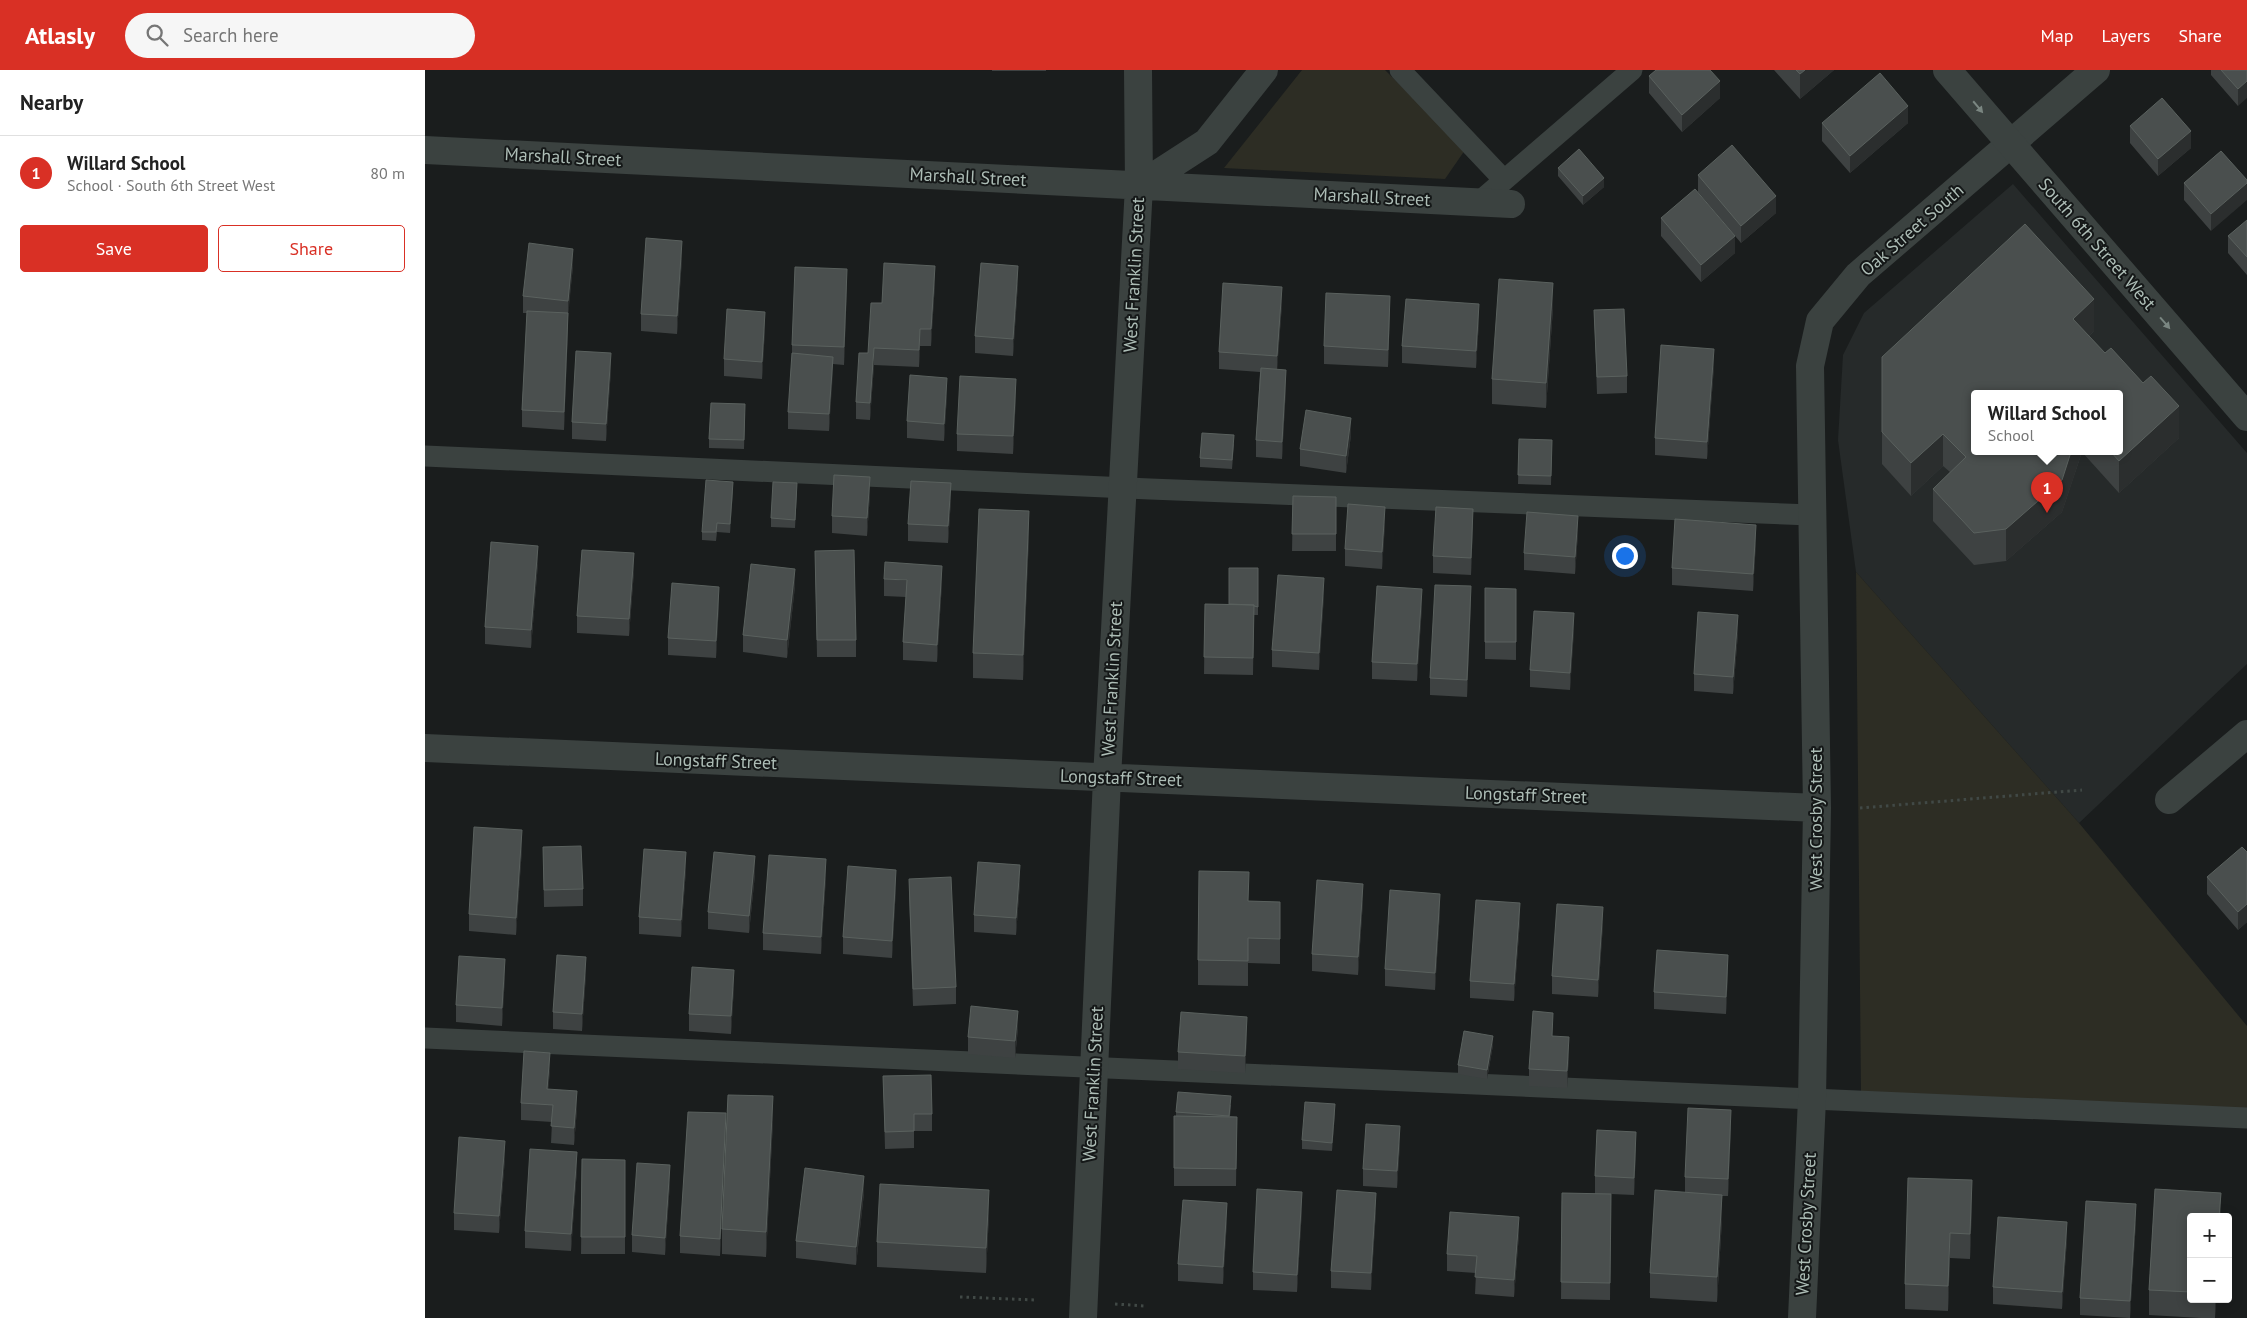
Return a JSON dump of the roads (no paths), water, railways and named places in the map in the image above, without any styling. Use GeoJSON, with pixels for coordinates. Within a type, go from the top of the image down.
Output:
{"type":"FeatureCollection","features":[{"type":"Feature","properties":{"kind":"street","name":"West Franklin Street"},"geometry":{"type":"LineString","coordinates":[[1083,1318],[1107,778],[1139,186],[1138,70]]}},
{"type":"Feature","properties":{"kind":"street"},"geometry":{"type":"LineString","coordinates":[[1139,186],[1207,142],[1264,70]]}},
{"type":"Feature","properties":{"kind":"street","name":"South 6th Street West"},"geometry":{"type":"LineString","coordinates":[[1947,70],[2247,417]]}},
{"type":"Feature","properties":{"kind":"street","name":"Oak Street South"},"geometry":{"type":"LineString","coordinates":[[1820,321],[1858,275],[2096,70]]}},
{"type":"Feature","properties":{"kind":"street","name":"Marshall Street"},"geometry":{"type":"LineString","coordinates":[[425,150],[1479,202],[1507,192]]}},
{"type":"Feature","properties":{"kind":"street","name":"West Crosby Street"},"geometry":{"type":"LineString","coordinates":[[1802,1318],[1812,1099],[1817,808],[1810,366],[1820,321]]}},
{"type":"Feature","properties":{"kind":"street"},"geometry":{"type":"LineString","coordinates":[[2169,800],[2247,734]]}},
{"type":"Feature","properties":{"kind":"street","name":"Longstaff Street"},"geometry":{"type":"LineString","coordinates":[[425,748],[1817,808]]}},
{"type":"Feature","properties":{"kind":"lane"},"geometry":{"type":"LineString","coordinates":[[1401,70],[1507,192],[1632,70]]}},
{"type":"Feature","properties":{"kind":"lane"},"geometry":{"type":"LineString","coordinates":[[425,456],[1123,488],[1811,515]]}},
{"type":"Feature","properties":{"kind":"lane"},"geometry":{"type":"LineString","coordinates":[[425,1038],[2247,1118]]}},
{"type":"Feature","properties":{"kind":"place","name":"Willard School"},"geometry":{"type":"Point","coordinates":[2047,513]}}]}
